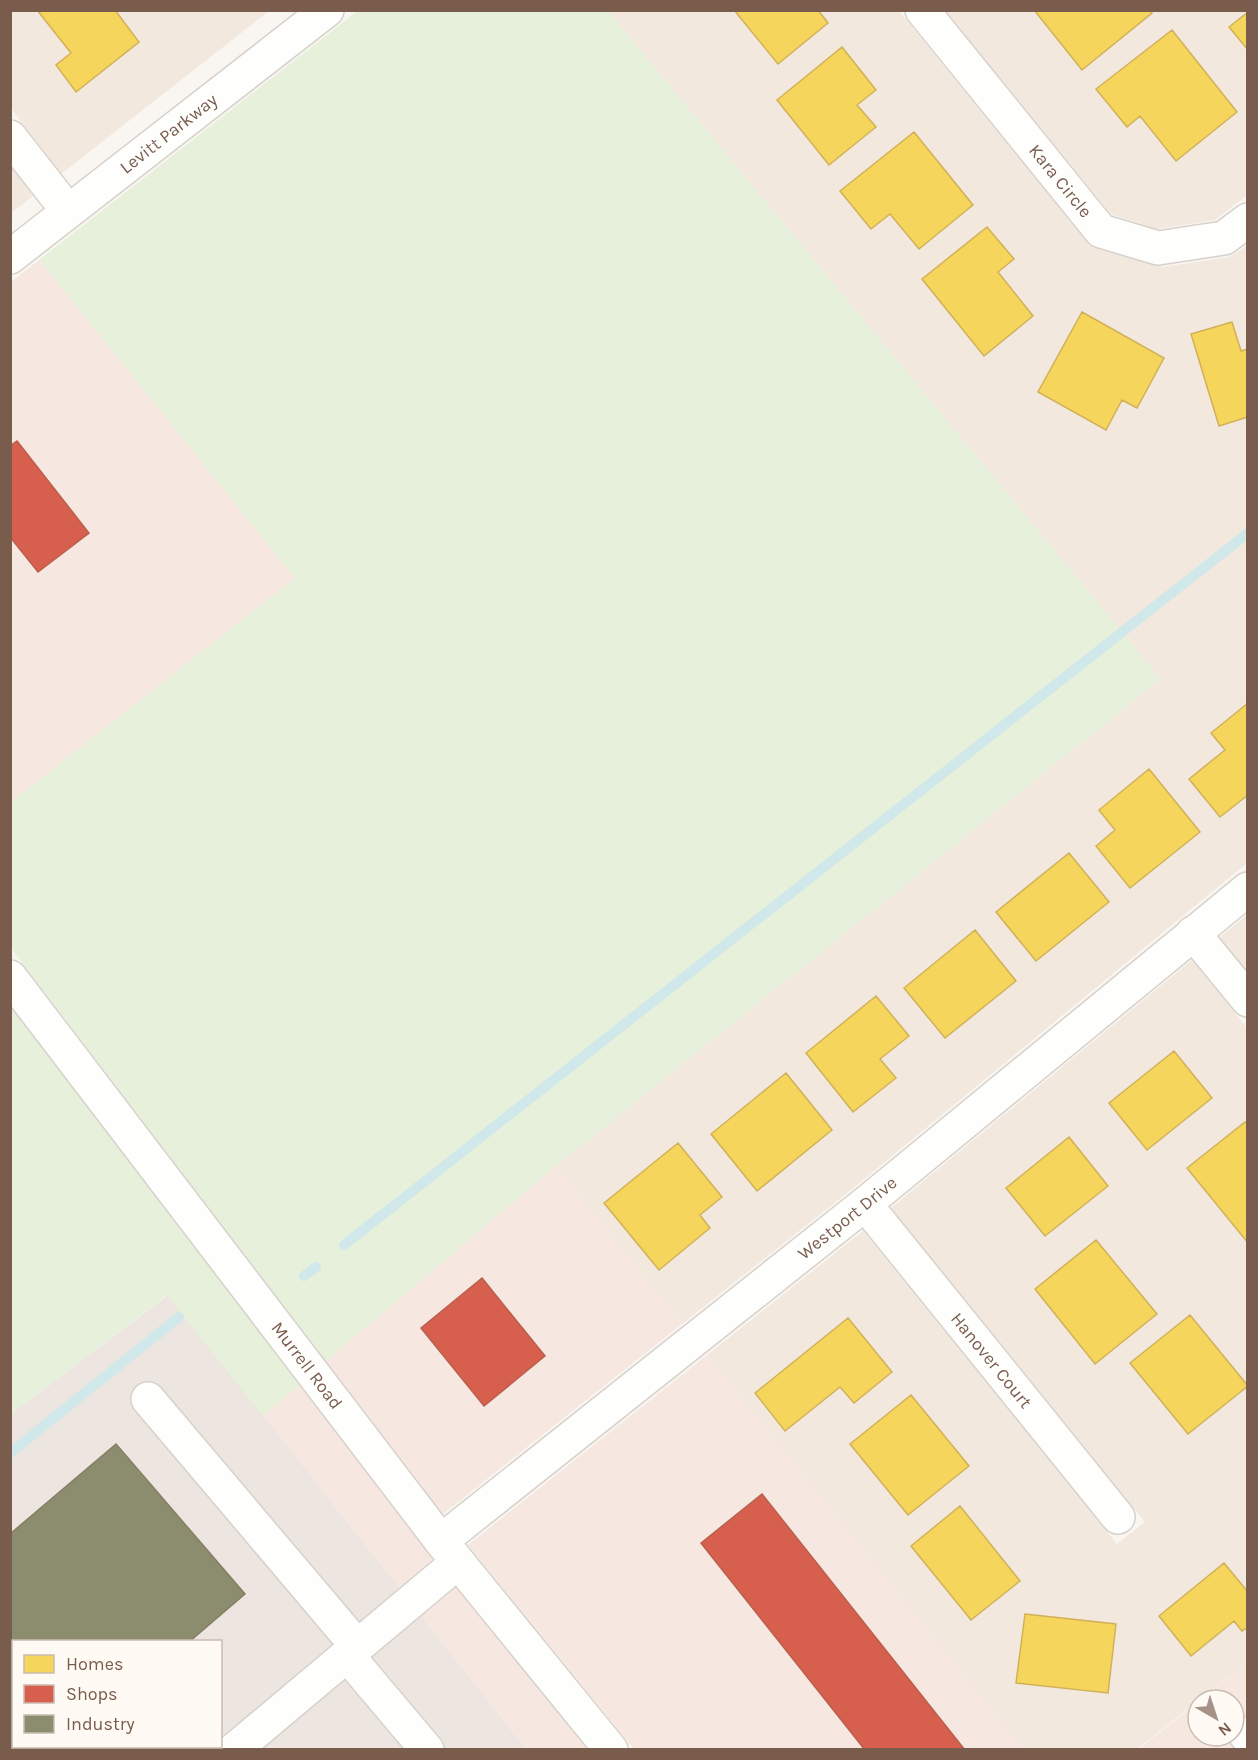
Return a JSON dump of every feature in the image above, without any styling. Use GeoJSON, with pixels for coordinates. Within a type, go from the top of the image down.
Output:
{"type":"FeatureCollection","features":[{"type":"Feature","properties":{"kind":"street","name":"Levitt Parkway"},"geometry":{"type":"LineString","coordinates":[[10,257],[327,10]]}},
{"type":"Feature","properties":{"kind":"street","name":"Kara Circle"},"geometry":{"type":"LineString","coordinates":[[922,10],[1101,231],[1158,248],[1224,238],[1248,220]]}},
{"type":"Feature","properties":{"kind":"street"},"geometry":{"type":"LineString","coordinates":[[10,137],[68,211]]}},
{"type":"Feature","properties":{"kind":"street","name":"Westport Drive"},"geometry":{"type":"LineString","coordinates":[[234,1749],[352,1650],[450,1551],[865,1204],[1248,889]]}},
{"type":"Feature","properties":{"kind":"street"},"geometry":{"type":"LineString","coordinates":[[1193,933],[1248,1000]]}},
{"type":"Feature","properties":{"kind":"street","name":"Murrell Road"},"geometry":{"type":"LineString","coordinates":[[10,977],[450,1551],[611,1749]]}},
{"type":"Feature","properties":{"kind":"street","name":"Hanover Court"},"geometry":{"type":"LineString","coordinates":[[865,1204],[1118,1517]]}},
{"type":"Feature","properties":{"kind":"street"},"geometry":{"type":"LineString","coordinates":[[148,1399],[352,1650],[427,1749]]}},
{"type":"Feature","properties":{"kind":"shaded area"},"geometry":{"type":"Polygon","coordinates":[[[11,11],[269,11],[61,174],[11,108],[11,11]]]}},
{"type":"Feature","properties":{"kind":"shaded area"},"geometry":{"type":"Polygon","coordinates":[[[608,11],[899,11],[1087,242],[1098,249],[1163,267],[1229,257],[1247,246],[1247,863],[852,1189],[682,1324],[556,1166],[1161,679],[608,11]]]}},
{"type":"Feature","properties":{"kind":"shaded area"},"geometry":{"type":"Polygon","coordinates":[[[945,11],[1247,11],[1247,195],[1215,220],[1157,229],[1111,214],[945,11]]]}},
{"type":"Feature","properties":{"kind":"shaded area"},"geometry":{"type":"Polygon","coordinates":[[[11,166],[33,196],[11,213],[11,166]]]}},
{"type":"Feature","properties":{"kind":"shaded area"},"geometry":{"type":"Polygon","coordinates":[[[39,260],[295,578],[11,803],[11,282],[39,260]]]}},
{"type":"Feature","properties":{"kind":"shaded area"},"geometry":{"type":"Polygon","coordinates":[[[1247,915],[1247,972],[1219,938],[1247,915]]]}},
{"type":"Feature","properties":{"kind":"shaded area"},"geometry":{"type":"Polygon","coordinates":[[[1192,960],[1247,1028],[1247,1662],[1214,1688],[1186,1688],[1186,1710],[1137,1749],[1023,1749],[707,1355],[863,1231],[1117,1544],[1145,1522],[891,1208],[1192,960]]]}},
{"type":"Feature","properties":{"kind":"shaded area"},"geometry":{"type":"Polygon","coordinates":[[[556,1166],[682,1324],[443,1514],[326,1361],[556,1166]]]}},
{"type":"Feature","properties":{"kind":"shaded area"},"geometry":{"type":"Polygon","coordinates":[[[168,1295],[526,1749],[11,1750],[11,1414],[168,1295]]]}},
{"type":"Feature","properties":{"kind":"shaded area"},"geometry":{"type":"Polygon","coordinates":[[[707,1355],[1023,1749],[634,1749],[468,1545],[707,1355]]]}},
{"type":"Feature","properties":{"kind":"shaded area"},"geometry":{"type":"Polygon","coordinates":[[[300,1385],[415,1536],[589,1749],[526,1749],[263,1416],[300,1385]]]}},
{"type":"Feature","properties":{"kind":"shaded area"},"geometry":{"type":"Polygon","coordinates":[[[1247,1662],[1247,1749],[1137,1750],[1186,1711],[1186,1748],[1246,1748],[1246,1688],[1215,1688],[1247,1662]]]}},
{"type":"Feature","properties":{"kind":"green space"},"geometry":{"type":"Polygon","coordinates":[[[359,10],[608,11],[1161,679],[556,1166],[326,1361],[11,948],[10,803],[295,578],[39,260],[359,10]]]}},
{"type":"Feature","properties":{"kind":"green space"},"geometry":{"type":"Polygon","coordinates":[[[11,1006],[300,1385],[263,1416],[167,1295],[11,1414],[11,1006]]]}},
{"type":"Feature","properties":{"kind":"building: Homes"},"geometry":{"type":"Polygon","coordinates":[[[37,10],[115,10],[139,42],[76,92],[56,65],[71,53],[37,10]]]}},
{"type":"Feature","properties":{"kind":"building: Homes"},"geometry":{"type":"Polygon","coordinates":[[[734,10],[818,10],[828,23],[778,64],[734,10]]]}},
{"type":"Feature","properties":{"kind":"building: Homes"},"geometry":{"type":"Polygon","coordinates":[[[1034,10],[1150,10],[1152,13],[1082,70],[1034,10]]]}},
{"type":"Feature","properties":{"kind":"building: Homes"},"geometry":{"type":"Polygon","coordinates":[[[1248,12],[1248,50],[1229,27],[1248,12]]]}},
{"type":"Feature","properties":{"kind":"building: Homes"},"geometry":{"type":"Polygon","coordinates":[[[1172,30],[1237,112],[1176,161],[1140,116],[1127,127],[1096,89],[1172,30]]]}},
{"type":"Feature","properties":{"kind":"building: Homes"},"geometry":{"type":"Polygon","coordinates":[[[842,47],[876,90],[857,105],[876,127],[829,165],[777,100],[842,47]]]}},
{"type":"Feature","properties":{"kind":"building: Homes"},"geometry":{"type":"Polygon","coordinates":[[[914,132],[973,205],[919,249],[890,214],[871,229],[840,191],[914,132]]]}},
{"type":"Feature","properties":{"kind":"building: Homes"},"geometry":{"type":"Polygon","coordinates":[[[987,227],[1014,259],[998,272],[1033,316],[984,356],[922,279],[987,227]]]}},
{"type":"Feature","properties":{"kind":"building: Homes"},"geometry":{"type":"Polygon","coordinates":[[[1082,312],[1164,358],[1137,408],[1122,400],[1106,430],[1038,392],[1082,312]]]}},
{"type":"Feature","properties":{"kind":"building: Homes"},"geometry":{"type":"Polygon","coordinates":[[[1232,322],[1241,351],[1248,349],[1248,417],[1219,426],[1191,334],[1232,322]]]}},
{"type":"Feature","properties":{"kind":"building: Homes"},"geometry":{"type":"Polygon","coordinates":[[[1248,703],[1248,795],[1220,817],[1189,779],[1225,750],[1211,733],[1248,703]]]}},
{"type":"Feature","properties":{"kind":"building: Homes"},"geometry":{"type":"Polygon","coordinates":[[[1149,769],[1200,832],[1130,888],[1096,846],[1115,830],[1099,810],[1149,769]]]}},
{"type":"Feature","properties":{"kind":"building: Homes"},"geometry":{"type":"Polygon","coordinates":[[[1069,853],[1109,902],[1036,961],[996,912],[1069,853]]]}},
{"type":"Feature","properties":{"kind":"building: Homes"},"geometry":{"type":"Polygon","coordinates":[[[975,930],[1016,981],[945,1038],[904,988],[975,930]]]}},
{"type":"Feature","properties":{"kind":"building: Homes"},"geometry":{"type":"Polygon","coordinates":[[[876,996],[909,1036],[880,1059],[896,1078],[853,1112],[806,1053],[876,996]]]}},
{"type":"Feature","properties":{"kind":"building: Homes"},"geometry":{"type":"Polygon","coordinates":[[[1174,1051],[1212,1098],[1147,1150],[1109,1103],[1174,1051]]]}},
{"type":"Feature","properties":{"kind":"building: Homes"},"geometry":{"type":"Polygon","coordinates":[[[786,1073],[832,1130],[757,1191],[711,1134],[786,1073]]]}},
{"type":"Feature","properties":{"kind":"building: Homes"},"geometry":{"type":"Polygon","coordinates":[[[1245,1122],[1248,1125],[1248,1243],[1187,1168],[1245,1122]]]}},
{"type":"Feature","properties":{"kind":"building: Homes"},"geometry":{"type":"Polygon","coordinates":[[[1069,1137],[1108,1186],[1045,1236],[1006,1188],[1069,1137]]]}},
{"type":"Feature","properties":{"kind":"building: Homes"},"geometry":{"type":"Polygon","coordinates":[[[678,1143],[722,1197],[700,1215],[710,1228],[659,1270],[604,1203],[678,1143]]]}},
{"type":"Feature","properties":{"kind":"building: Homes"},"geometry":{"type":"Polygon","coordinates":[[[1096,1240],[1157,1314],[1095,1364],[1035,1289],[1096,1240]]]}},
{"type":"Feature","properties":{"kind":"building: Homes"},"geometry":{"type":"Polygon","coordinates":[[[1190,1315],[1248,1386],[1188,1434],[1130,1363],[1190,1315]]]}},
{"type":"Feature","properties":{"kind":"building: Homes"},"geometry":{"type":"Polygon","coordinates":[[[848,1318],[892,1372],[854,1403],[840,1387],[785,1431],[755,1393],[848,1318]]]}},
{"type":"Feature","properties":{"kind":"building: Homes"},"geometry":{"type":"Polygon","coordinates":[[[911,1395],[969,1466],[908,1515],[850,1444],[911,1395]]]}},
{"type":"Feature","properties":{"kind":"building: Homes"},"geometry":{"type":"Polygon","coordinates":[[[960,1506],[1020,1581],[971,1620],[911,1546],[960,1506]]]}},
{"type":"Feature","properties":{"kind":"building: Homes"},"geometry":{"type":"Polygon","coordinates":[[[1224,1563],[1248,1592],[1248,1627],[1242,1631],[1234,1621],[1191,1656],[1159,1616],[1224,1563]]]}},
{"type":"Feature","properties":{"kind":"building: Homes"},"geometry":{"type":"Polygon","coordinates":[[[1025,1614],[1116,1624],[1108,1693],[1016,1683],[1025,1614]]]}},
{"type":"Feature","properties":{"kind":"building: Shops"},"geometry":{"type":"Polygon","coordinates":[[[17,441],[89,533],[38,572],[10,537],[10,446],[17,441]]]}},
{"type":"Feature","properties":{"kind":"building: Shops"},"geometry":{"type":"Polygon","coordinates":[[[482,1278],[545,1356],[484,1406],[421,1328],[482,1278]]]}},
{"type":"Feature","properties":{"kind":"building: Shops"},"geometry":{"type":"Polygon","coordinates":[[[762,1494],[965,1750],[865,1750],[701,1543],[762,1494]]]}},
{"type":"Feature","properties":{"kind":"building: Industry"},"geometry":{"type":"Polygon","coordinates":[[[116,1444],[245,1594],[191,1640],[12,1640],[12,1748],[62,1748],[61,1750],[10,1750],[10,1534],[116,1444]]]}},
{"type":"Feature","properties":{"kind":"waterway"},"geometry":{"type":"LineString","coordinates":[[344,1245],[1248,533]]}},
{"type":"Feature","properties":{"kind":"waterway"},"geometry":{"type":"LineString","coordinates":[[304,1276],[316,1267]]}},
{"type":"Feature","properties":{"kind":"waterway"},"geometry":{"type":"LineString","coordinates":[[10,1453],[179,1317]]}}]}
